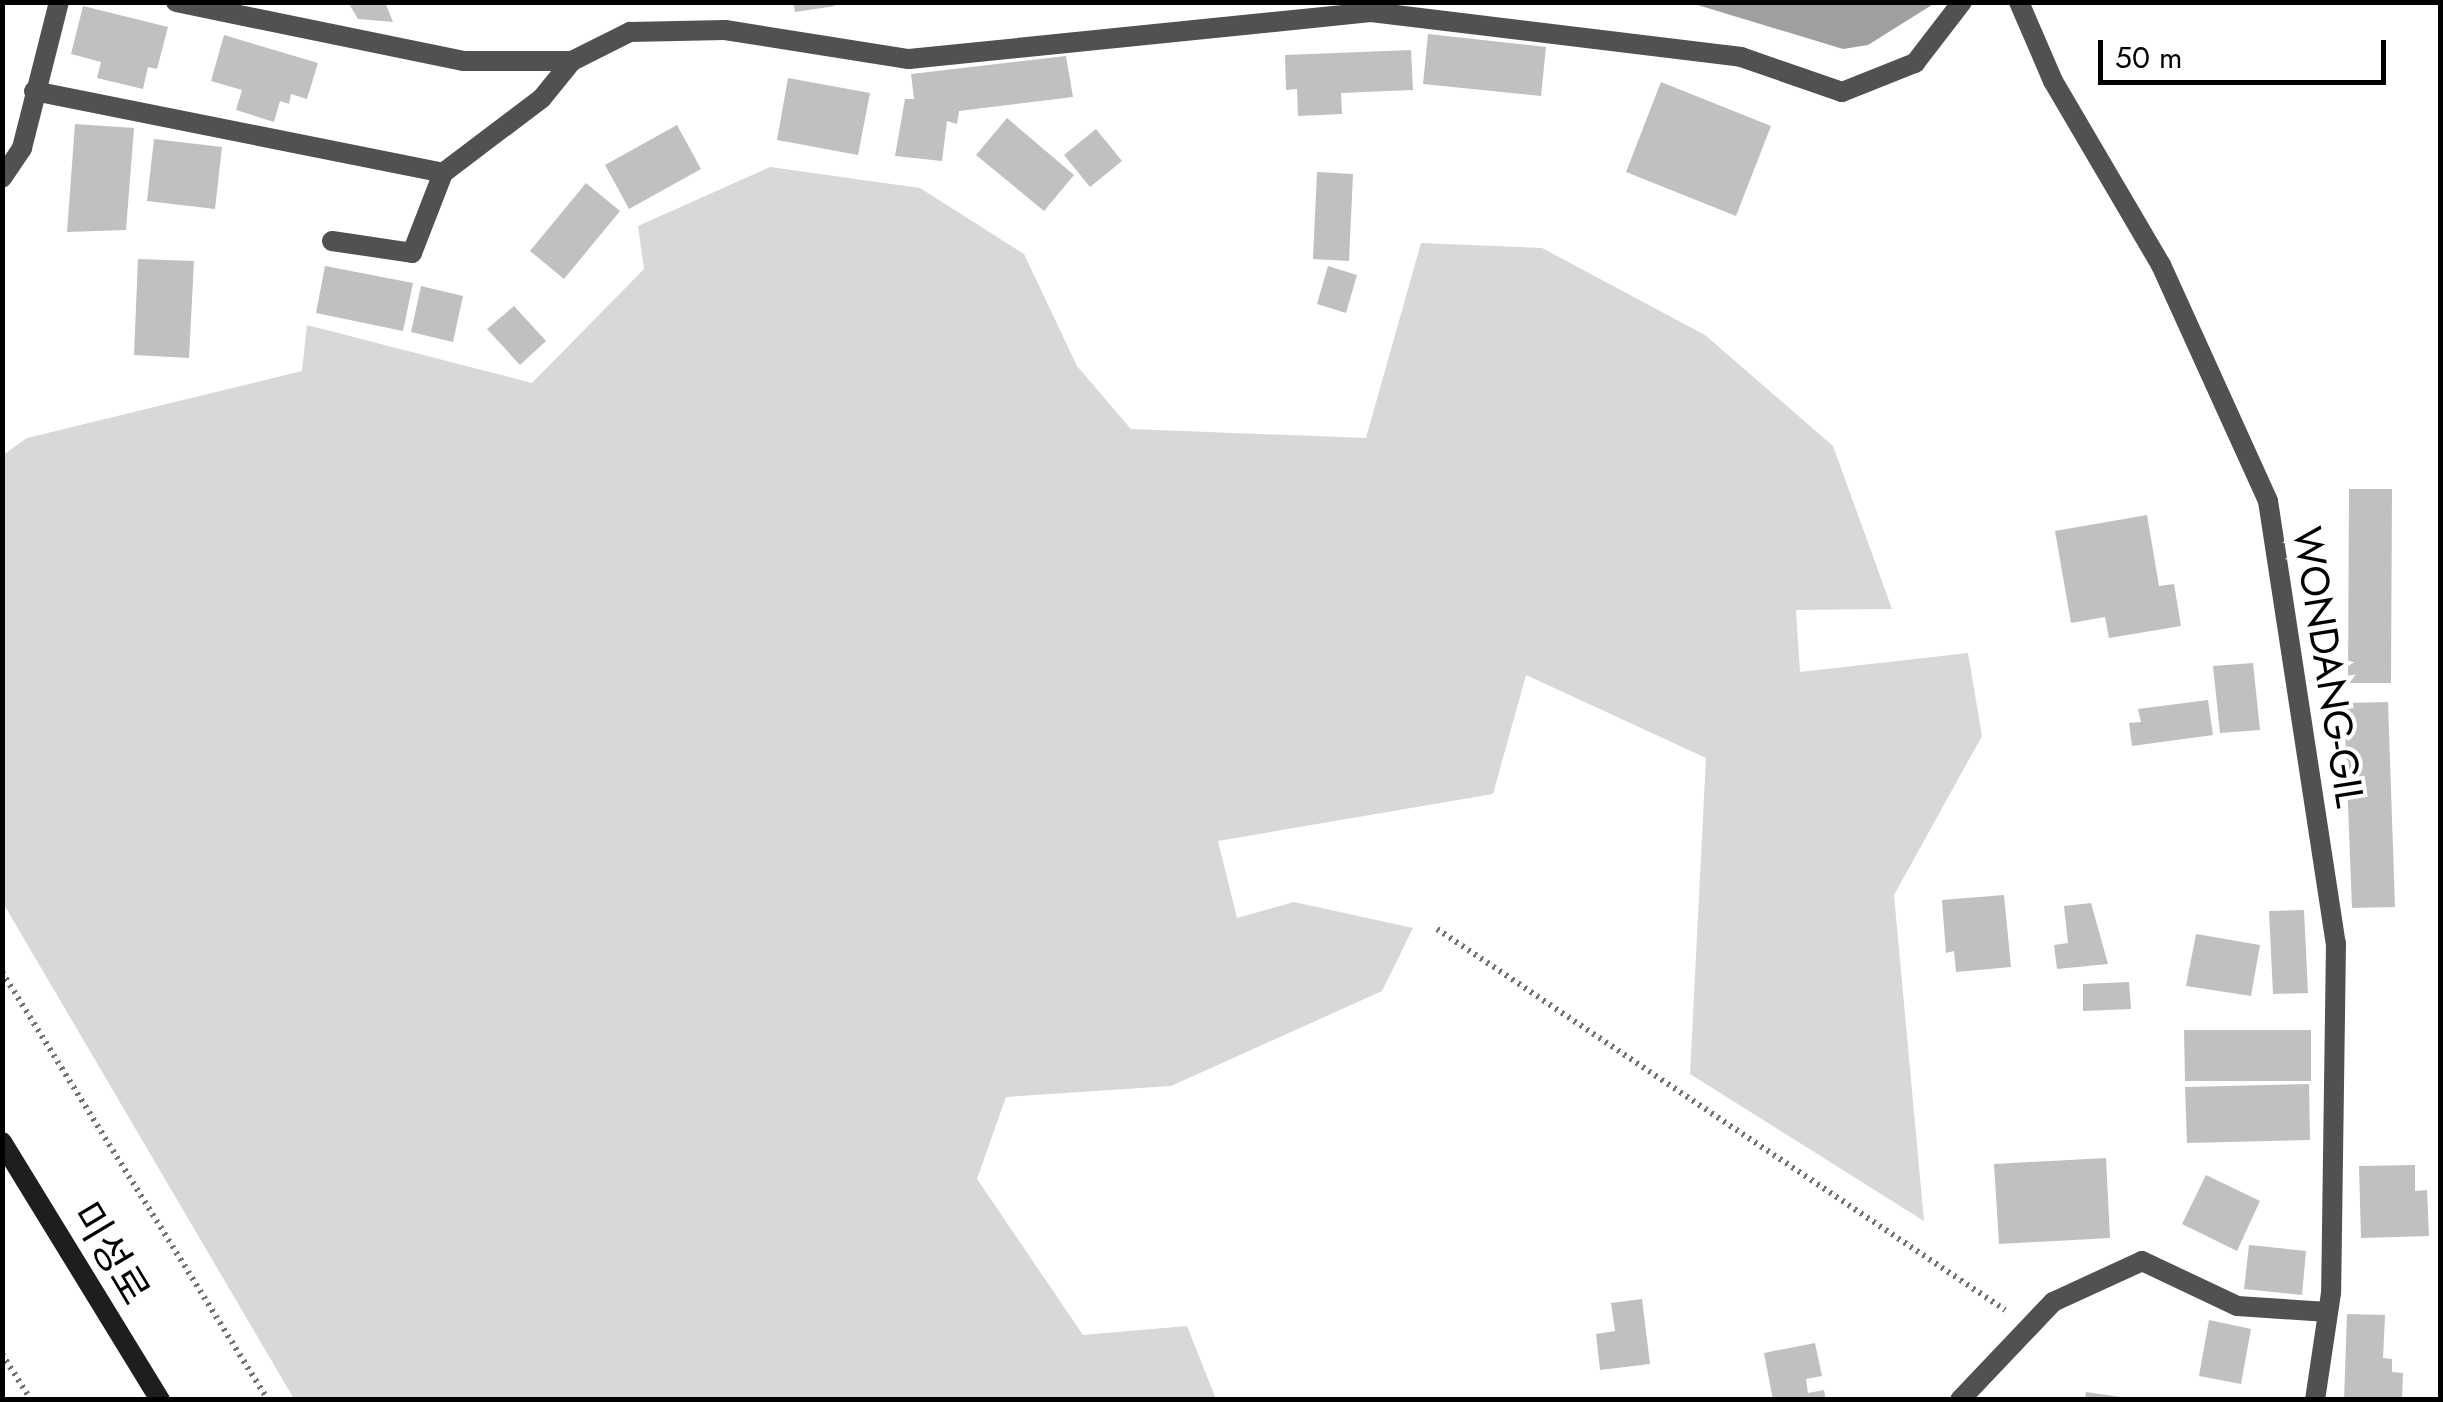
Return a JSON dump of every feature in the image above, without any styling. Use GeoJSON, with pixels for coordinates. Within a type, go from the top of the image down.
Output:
{"type":"FeatureCollection","features":[{"type":"Feature","properties":{"kind":"street"},"geometry":{"type":"LineString","coordinates":[[2,178],[22,148],[59,2]]}},
{"type":"Feature","properties":{"kind":"street"},"geometry":{"type":"LineString","coordinates":[[176,2],[463,61],[572,60],[630,32],[725,30],[909,60],[1370,12],[1741,57],[1842,92],[1915,62],[1962,2]]}},
{"type":"Feature","properties":{"kind":"street","name":"WONDANG-GIL"},"geometry":{"type":"LineString","coordinates":[[2019,2],[2053,81],[2162,265],[2268,501],[2336,943],[2328,1312],[2316,1400]]}},
{"type":"Feature","properties":{"kind":"street"},"geometry":{"type":"LineString","coordinates":[[332,241],[412,254],[443,173],[542,98],[572,60]]}},
{"type":"Feature","properties":{"kind":"street"},"geometry":{"type":"LineString","coordinates":[[34,91],[443,173]]}},
{"type":"Feature","properties":{"kind":"street","name":"미성로"},"geometry":{"type":"LineString","coordinates":[[2,1142],[160,1400]]}},
{"type":"Feature","properties":{"kind":"street"},"geometry":{"type":"LineString","coordinates":[[1960,1400],[2053,1302],[2142,1261],[2237,1306],[2328,1312]]}},
{"type":"Feature","properties":{"kind":"path"},"geometry":{"type":"LineString","coordinates":[[1437,929],[1869,1224],[2032,1326]]}},
{"type":"Feature","properties":{"kind":"path"},"geometry":{"type":"LineString","coordinates":[[2,972],[268,1400]]}},
{"type":"Feature","properties":{"kind":"path"},"geometry":{"type":"LineString","coordinates":[[2,1354],[32,1400]]}},
{"type":"Feature","properties":{"kind":"shaded area"},"geometry":{"type":"Polygon","coordinates":[[[1691,3],[1935,3],[1868,45],[1843,49],[1691,3]]]}},
{"type":"Feature","properties":{"kind":"shaded area"},"geometry":{"type":"Polygon","coordinates":[[[770,167],[920,188],[1024,254],[1077,366],[1131,429],[1366,438],[1421,243],[1542,248],[1705,335],[1833,446],[1892,609],[1796,610],[1800,672],[1968,653],[1982,736],[1894,895],[1924,1221],[1690,1074],[1706,758],[1526,675],[1493,794],[1218,841],[1237,918],[1294,902],[1413,928],[1382,991],[1171,1086],[1006,1097],[977,1179],[1083,1335],[1187,1326],[1216,1399],[294,1399],[3,903],[3,455],[27,438],[302,371],[307,325],[532,383],[644,269],[638,226],[770,167]]]}},
{"type":"Feature","properties":{"kind":"building"},"geometry":{"type":"Polygon","coordinates":[[[348,2],[385,2],[393,22],[358,19],[348,2]]]}},
{"type":"Feature","properties":{"kind":"building"},"geometry":{"type":"Polygon","coordinates":[[[793,2],[834,2],[835,6],[795,12],[793,2]]]}},
{"type":"Feature","properties":{"kind":"building"},"geometry":{"type":"Polygon","coordinates":[[[83,6],[168,27],[157,69],[148,67],[143,89],[97,78],[101,62],[71,54],[83,6]]]}},
{"type":"Feature","properties":{"kind":"building"},"geometry":{"type":"Polygon","coordinates":[[[1428,34],[1546,47],[1541,96],[1423,84],[1428,34]]]}},
{"type":"Feature","properties":{"kind":"building"},"geometry":{"type":"Polygon","coordinates":[[[224,35],[318,63],[307,99],[291,94],[289,104],[280,101],[274,122],[236,110],[242,90],[211,81],[224,35]]]}},
{"type":"Feature","properties":{"kind":"building"},"geometry":{"type":"Polygon","coordinates":[[[1411,50],[1413,90],[1341,93],[1342,114],[1298,116],[1297,89],[1286,90],[1285,55],[1411,50]]]}},
{"type":"Feature","properties":{"kind":"building"},"geometry":{"type":"Polygon","coordinates":[[[1066,56],[1073,97],[959,111],[957,124],[947,121],[942,161],[895,156],[905,99],[914,99],[911,74],[1066,56]]]}},
{"type":"Feature","properties":{"kind":"building"},"geometry":{"type":"Polygon","coordinates":[[[788,78],[870,93],[858,155],[777,140],[788,78]]]}},
{"type":"Feature","properties":{"kind":"building"},"geometry":{"type":"Polygon","coordinates":[[[1661,82],[1771,126],[1736,216],[1626,172],[1661,82]]]}},
{"type":"Feature","properties":{"kind":"building"},"geometry":{"type":"Polygon","coordinates":[[[1007,118],[1074,175],[1044,211],[976,155],[1007,118]]]}},
{"type":"Feature","properties":{"kind":"building"},"geometry":{"type":"Polygon","coordinates":[[[75,124],[134,128],[126,230],[67,232],[75,124]]]}},
{"type":"Feature","properties":{"kind":"building"},"geometry":{"type":"Polygon","coordinates":[[[677,125],[701,169],[629,209],[605,165],[677,125]]]}},
{"type":"Feature","properties":{"kind":"building"},"geometry":{"type":"Polygon","coordinates":[[[1096,129],[1122,161],[1090,187],[1064,155],[1096,129]]]}},
{"type":"Feature","properties":{"kind":"building"},"geometry":{"type":"Polygon","coordinates":[[[154,139],[222,147],[215,209],[147,201],[154,139]]]}},
{"type":"Feature","properties":{"kind":"building"},"geometry":{"type":"Polygon","coordinates":[[[1317,172],[1353,174],[1349,261],[1313,259],[1317,172]]]}},
{"type":"Feature","properties":{"kind":"building"},"geometry":{"type":"Polygon","coordinates":[[[586,183],[620,211],[564,279],[530,251],[586,183]]]}},
{"type":"Feature","properties":{"kind":"building"},"geometry":{"type":"Polygon","coordinates":[[[138,259],[194,261],[189,358],[134,355],[138,259]]]}},
{"type":"Feature","properties":{"kind":"building"},"geometry":{"type":"Polygon","coordinates":[[[325,266],[413,283],[403,331],[316,313],[325,266]]]}},
{"type":"Feature","properties":{"kind":"building"},"geometry":{"type":"Polygon","coordinates":[[[1328,266],[1357,275],[1346,313],[1317,304],[1328,266]]]}},
{"type":"Feature","properties":{"kind":"building"},"geometry":{"type":"Polygon","coordinates":[[[421,286],[463,296],[453,342],[411,332],[421,286]]]}},
{"type":"Feature","properties":{"kind":"building"},"geometry":{"type":"Polygon","coordinates":[[[514,306],[546,341],[520,365],[487,329],[514,306]]]}},
{"type":"Feature","properties":{"kind":"building"},"geometry":{"type":"Polygon","coordinates":[[[2349,489],[2392,489],[2391,683],[2348,683],[2349,489]]]}},
{"type":"Feature","properties":{"kind":"building"},"geometry":{"type":"Polygon","coordinates":[[[2147,515],[2159,586],[2174,584],[2181,626],[2109,638],[2105,617],[2071,623],[2055,531],[2147,515]]]}},
{"type":"Feature","properties":{"kind":"building"},"geometry":{"type":"Polygon","coordinates":[[[2253,663],[2260,730],[2220,733],[2213,666],[2253,663]]]}},
{"type":"Feature","properties":{"kind":"building"},"geometry":{"type":"Polygon","coordinates":[[[2208,700],[2213,735],[2132,746],[2129,723],[2141,722],[2138,709],[2208,700]]]}},
{"type":"Feature","properties":{"kind":"building"},"geometry":{"type":"Polygon","coordinates":[[[2388,702],[2395,907],[2352,908],[2344,703],[2388,702]]]}},
{"type":"Feature","properties":{"kind":"building"},"geometry":{"type":"Polygon","coordinates":[[[2004,895],[2011,967],[1956,972],[1954,951],[1946,953],[1942,900],[2004,895]]]}},
{"type":"Feature","properties":{"kind":"building"},"geometry":{"type":"Polygon","coordinates":[[[2091,903],[2108,964],[2057,969],[2054,945],[2068,943],[2064,906],[2091,903]]]}},
{"type":"Feature","properties":{"kind":"building"},"geometry":{"type":"Polygon","coordinates":[[[2304,910],[2308,993],[2273,994],[2269,911],[2304,910]]]}},
{"type":"Feature","properties":{"kind":"building"},"geometry":{"type":"Polygon","coordinates":[[[2196,934],[2260,945],[2251,996],[2186,986],[2196,934]]]}},
{"type":"Feature","properties":{"kind":"building"},"geometry":{"type":"Polygon","coordinates":[[[2129,982],[2131,1009],[2083,1011],[2083,984],[2129,982]]]}},
{"type":"Feature","properties":{"kind":"building"},"geometry":{"type":"Polygon","coordinates":[[[2184,1030],[2311,1030],[2311,1081],[2185,1081],[2184,1030]]]}},
{"type":"Feature","properties":{"kind":"building"},"geometry":{"type":"Polygon","coordinates":[[[2309,1084],[2310,1140],[2187,1143],[2185,1087],[2309,1084]]]}},
{"type":"Feature","properties":{"kind":"building"},"geometry":{"type":"Polygon","coordinates":[[[2106,1158],[2110,1238],[1999,1244],[1994,1164],[2106,1158]]]}},
{"type":"Feature","properties":{"kind":"building"},"geometry":{"type":"Polygon","coordinates":[[[2415,1165],[2415,1191],[2427,1190],[2429,1236],[2361,1238],[2359,1166],[2415,1165]]]}},
{"type":"Feature","properties":{"kind":"building"},"geometry":{"type":"Polygon","coordinates":[[[2206,1175],[2260,1201],[2237,1251],[2182,1224],[2206,1175]]]}},
{"type":"Feature","properties":{"kind":"building"},"geometry":{"type":"Polygon","coordinates":[[[2249,1245],[2306,1251],[2302,1295],[2244,1289],[2249,1245]]]}},
{"type":"Feature","properties":{"kind":"building"},"geometry":{"type":"Polygon","coordinates":[[[1642,1299],[1650,1364],[1600,1370],[1596,1334],[1615,1331],[1611,1303],[1642,1299]]]}},
{"type":"Feature","properties":{"kind":"building"},"geometry":{"type":"Polygon","coordinates":[[[2347,1314],[2385,1315],[2383,1358],[2392,1359],[2392,1372],[2403,1373],[2402,1400],[2344,1400],[2347,1314]]]}},
{"type":"Feature","properties":{"kind":"building"},"geometry":{"type":"Polygon","coordinates":[[[2209,1320],[2251,1329],[2241,1384],[2199,1376],[2209,1320]]]}},
{"type":"Feature","properties":{"kind":"building"},"geometry":{"type":"Polygon","coordinates":[[[1815,1343],[1822,1376],[1806,1379],[1808,1393],[1824,1390],[1826,1400],[1773,1400],[1764,1353],[1815,1343]]]}},
{"type":"Feature","properties":{"kind":"building"},"geometry":{"type":"Polygon","coordinates":[[[2086,1392],[2121,1397],[2121,1400],[2085,1400],[2086,1392]]]}}]}
